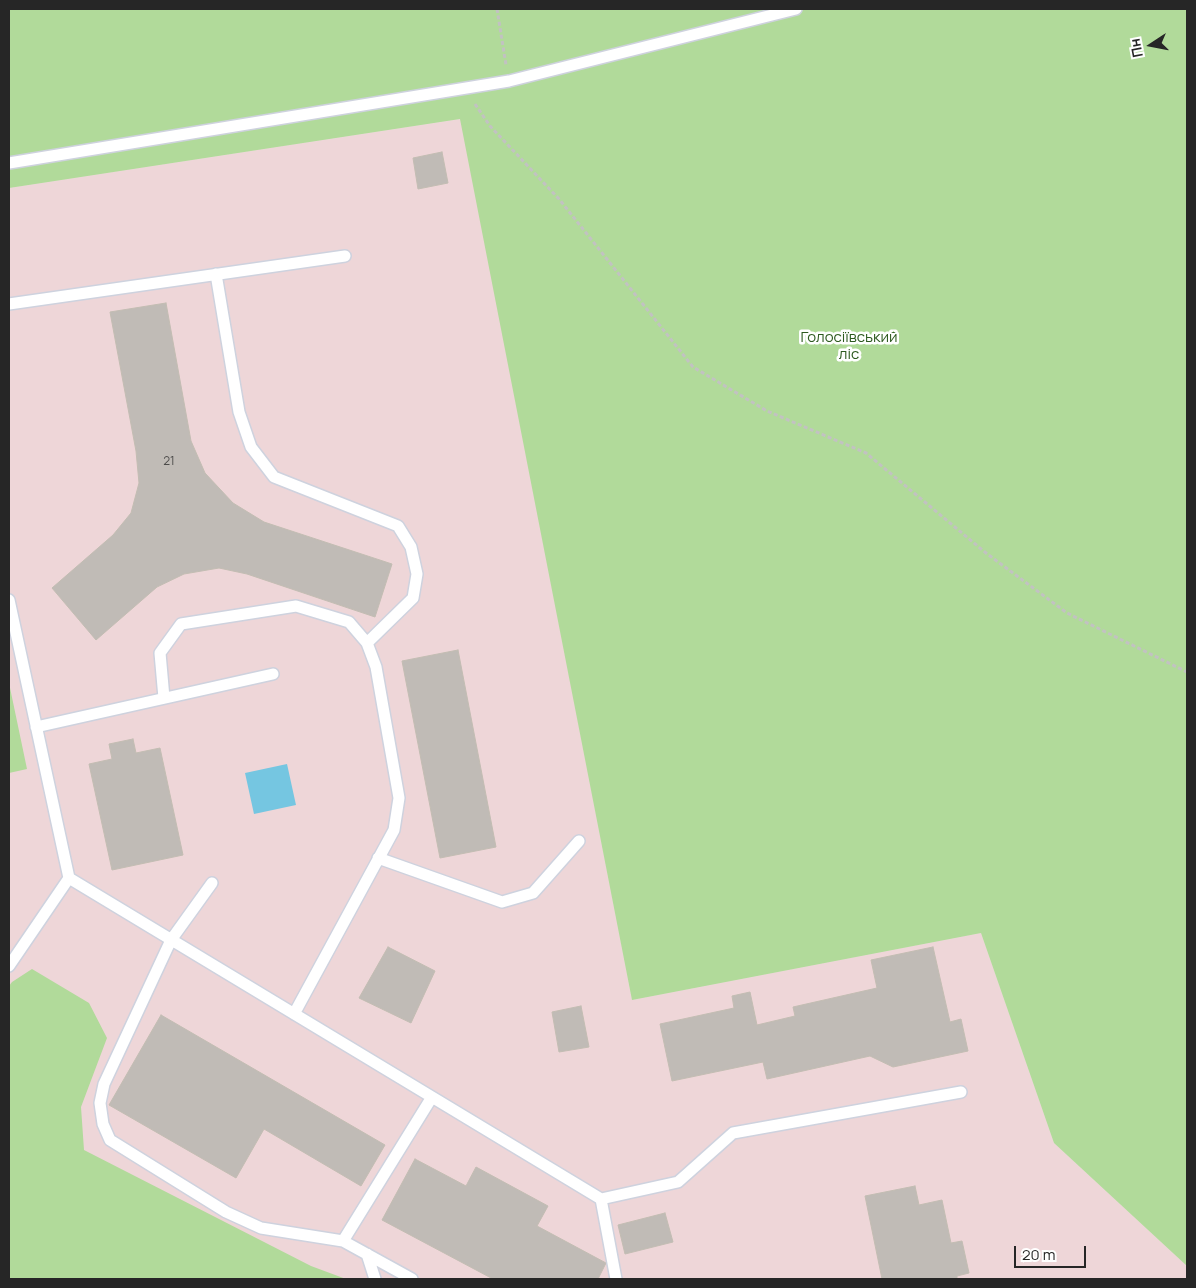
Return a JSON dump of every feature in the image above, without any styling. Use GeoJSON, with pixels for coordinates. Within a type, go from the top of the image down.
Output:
{"type":"FeatureCollection","features":[{"type":"Feature","properties":{"kind":"lane"},"geometry":{"type":"LineString","coordinates":[[9,162],[509,81],[796,9]]}},
{"type":"Feature","properties":{"kind":"lane"},"geometry":{"type":"LineString","coordinates":[[9,304],[344,256]]}},
{"type":"Feature","properties":{"kind":"lane"},"geometry":{"type":"LineString","coordinates":[[216,274],[239,412],[252,447],[274,477],[398,526],[411,547],[417,574],[413,598],[368,643]]}},
{"type":"Feature","properties":{"kind":"lane"},"geometry":{"type":"LineString","coordinates":[[9,600],[69,878],[601,1199],[678,1182],[733,1133],[961,1092]]}},
{"type":"Feature","properties":{"kind":"lane"},"geometry":{"type":"LineString","coordinates":[[164,698],[160,654],[181,624],[296,606],[349,622],[368,643],[376,667],[399,798],[394,830],[294,1014]]}},
{"type":"Feature","properties":{"kind":"lane"},"geometry":{"type":"LineString","coordinates":[[36,727],[273,674]]}},
{"type":"Feature","properties":{"kind":"lane"},"geometry":{"type":"LineString","coordinates":[[378,858],[502,902],[533,893],[580,840]]}},
{"type":"Feature","properties":{"kind":"lane"},"geometry":{"type":"LineString","coordinates":[[9,966],[69,878]]}},
{"type":"Feature","properties":{"kind":"lane"},"geometry":{"type":"LineString","coordinates":[[212,883],[171,940],[104,1084],[100,1103],[103,1124],[110,1140],[226,1212],[262,1228],[343,1241],[412,1279]]}},
{"type":"Feature","properties":{"kind":"lane"},"geometry":{"type":"LineString","coordinates":[[343,1241],[432,1097]]}},
{"type":"Feature","properties":{"kind":"lane"},"geometry":{"type":"LineString","coordinates":[[601,1199],[616,1279]]}},
{"type":"Feature","properties":{"kind":"lane"},"geometry":{"type":"LineString","coordinates":[[367,1254],[375,1279]]}},
{"type":"Feature","properties":{"kind":"path"},"geometry":{"type":"LineString","coordinates":[[497,9],[509,81]]}},
{"type":"Feature","properties":{"kind":"path"},"geometry":{"type":"LineString","coordinates":[[465,89],[490,126],[558,199],[693,367],[767,411],[866,453],[986,553],[1066,613],[1187,672]]}},
{"type":"Feature","properties":{"kind":"shaded area"},"geometry":{"type":"Polygon","coordinates":[[[461,119],[632,1000],[981,933],[1054,1143],[1187,1266],[1187,1279],[9,1279],[9,188],[461,119]]]}},
{"type":"Feature","properties":{"kind":"green space","name":"Голосіївський ліс"},"geometry":{"type":"Polygon","coordinates":[[[9,9],[1187,9],[1187,1266],[1054,1143],[981,933],[632,1000],[460,119],[9,188],[9,9]]]}},
{"type":"Feature","properties":{"kind":"green space"},"geometry":{"type":"Polygon","coordinates":[[[9,683],[27,769],[9,773],[9,683]]]}},
{"type":"Feature","properties":{"kind":"green space"},"geometry":{"type":"Polygon","coordinates":[[[32,969],[89,1003],[107,1038],[81,1107],[84,1150],[311,1266],[346,1279],[9,1279],[9,986],[32,969]]]}},
{"type":"Feature","properties":{"kind":"water"},"geometry":{"type":"Polygon","coordinates":[[[287,764],[296,805],[254,814],[245,773],[287,764]]]}},
{"type":"Feature","properties":{"kind":"building"},"geometry":{"type":"Polygon","coordinates":[[[442,152],[448,183],[418,189],[413,158],[442,152]]]}},
{"type":"Feature","properties":{"kind":"building"},"geometry":{"type":"Polygon","coordinates":[[[166,303],[191,441],[205,473],[233,503],[264,522],[392,564],[375,617],[247,574],[219,568],[184,574],[157,587],[96,640],[52,588],[113,535],[131,513],[139,483],[136,451],[110,312],[166,303]]]}},
{"type":"Feature","properties":{"kind":"building"},"geometry":{"type":"Polygon","coordinates":[[[458,650],[496,847],[440,858],[402,661],[458,650]]]}},
{"type":"Feature","properties":{"kind":"building"},"geometry":{"type":"Polygon","coordinates":[[[133,739],[136,753],[160,748],[183,855],[112,870],[89,764],[112,759],[109,744],[133,739]]]}},
{"type":"Feature","properties":{"kind":"building"},"geometry":{"type":"Polygon","coordinates":[[[388,947],[435,971],[411,1023],[359,998],[388,947]]]}},
{"type":"Feature","properties":{"kind":"building"},"geometry":{"type":"Polygon","coordinates":[[[933,947],[950,1022],[961,1019],[968,1051],[893,1067],[870,1056],[767,1079],[763,1062],[672,1081],[660,1024],[734,1008],[732,996],[750,992],[757,1025],[795,1016],[793,1007],[877,988],[871,960],[933,947]]]}},
{"type":"Feature","properties":{"kind":"building"},"geometry":{"type":"Polygon","coordinates":[[[581,1006],[589,1047],[559,1052],[552,1012],[581,1006]]]}},
{"type":"Feature","properties":{"kind":"building"},"geometry":{"type":"Polygon","coordinates":[[[161,1015],[385,1145],[361,1186],[264,1129],[236,1178],[109,1105],[161,1015]]]}},
{"type":"Feature","properties":{"kind":"building"},"geometry":{"type":"Polygon","coordinates":[[[415,1159],[466,1186],[476,1167],[548,1206],[537,1226],[606,1263],[598,1279],[493,1279],[382,1220],[415,1159]]]}},
{"type":"Feature","properties":{"kind":"building"},"geometry":{"type":"Polygon","coordinates":[[[915,1186],[919,1205],[942,1200],[951,1243],[962,1241],[969,1273],[957,1276],[957,1279],[882,1279],[865,1196],[915,1186]]]}},
{"type":"Feature","properties":{"kind":"building"},"geometry":{"type":"Polygon","coordinates":[[[665,1213],[673,1242],[625,1254],[618,1225],[665,1213]]]}}]}
